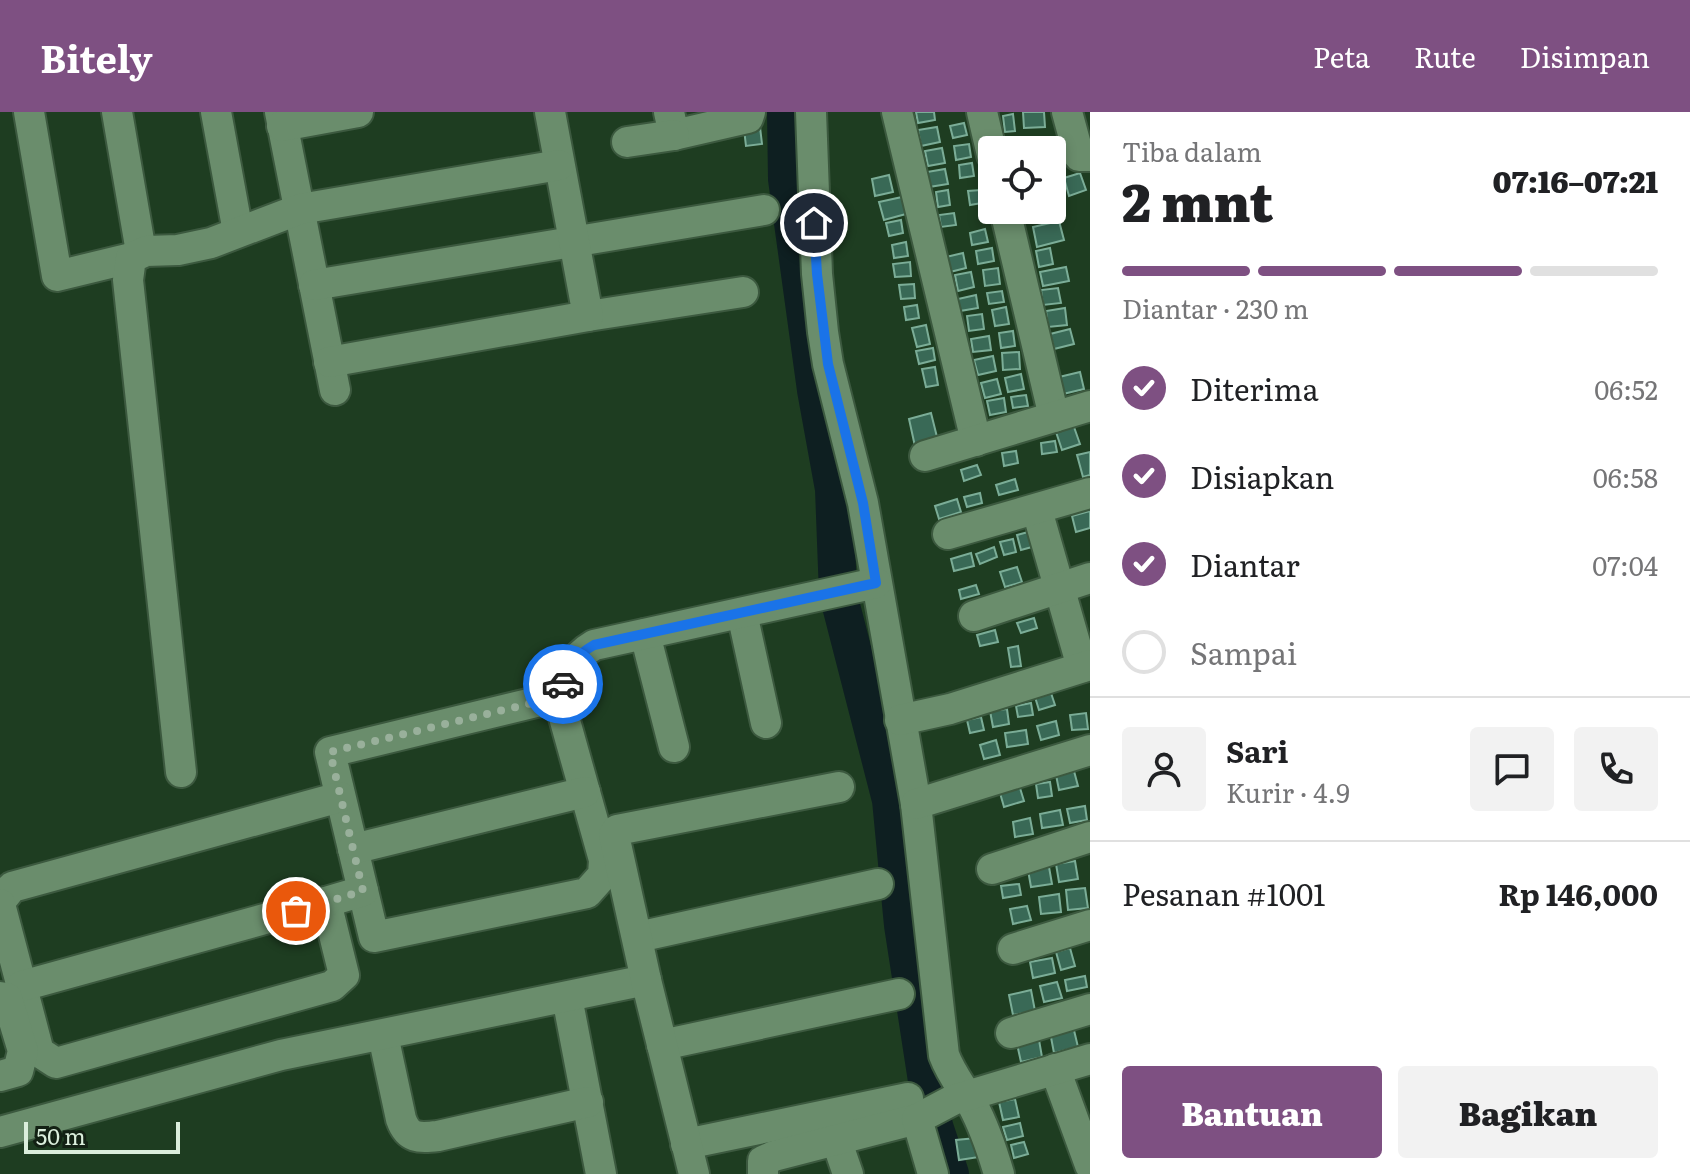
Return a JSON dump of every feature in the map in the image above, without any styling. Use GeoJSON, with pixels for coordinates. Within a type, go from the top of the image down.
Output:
{"type":"FeatureCollection","features":[{"type":"Feature","properties":{"kind":"street"},"geometry":{"type":"LineString","coordinates":[[29,112],[57,276],[136,255],[196,248],[300,209],[559,165]]}},
{"type":"Feature","properties":{"kind":"street"},"geometry":{"type":"LineString","coordinates":[[117,112],[136,255],[128,280],[181,772]]}},
{"type":"Feature","properties":{"kind":"street"},"geometry":{"type":"LineString","coordinates":[[216,112],[238,232]]}},
{"type":"Feature","properties":{"kind":"street"},"geometry":{"type":"LineString","coordinates":[[358,112],[281,119],[332,376],[588,316],[743,292]]}},
{"type":"Feature","properties":{"kind":"street"},"geometry":{"type":"LineString","coordinates":[[550,112],[588,316]]}},
{"type":"Feature","properties":{"kind":"street"},"geometry":{"type":"LineString","coordinates":[[627,142],[671,123],[737,121],[748,118],[750,112]]}},
{"type":"Feature","properties":{"kind":"street"},"geometry":{"type":"LineString","coordinates":[[811,112],[817,274],[823,332],[828,364],[863,503],[865,585],[900,720],[916,804],[944,1055],[960,1098],[991,1146],[999,1174]]}},
{"type":"Feature","properties":{"kind":"street"},"geometry":{"type":"LineString","coordinates":[[897,112],[976,441]]}},
{"type":"Feature","properties":{"kind":"street"},"geometry":{"type":"LineString","coordinates":[[982,112],[988,136]]}},
{"type":"Feature","properties":{"kind":"street"},"geometry":{"type":"LineString","coordinates":[[1067,112],[1079,156],[1090,156]]}},
{"type":"Feature","properties":{"kind":"street"},"geometry":{"type":"LineString","coordinates":[[314,285],[764,210]]}},
{"type":"Feature","properties":{"kind":"street"},"geometry":{"type":"LineString","coordinates":[[1008,224],[1054,417]]}},
{"type":"Feature","properties":{"kind":"street"},"geometry":{"type":"LineString","coordinates":[[925,456],[1090,406]]}},
{"type":"Feature","properties":{"kind":"street"},"geometry":{"type":"LineString","coordinates":[[948,534],[1090,493]]}},
{"type":"Feature","properties":{"kind":"street"},"geometry":{"type":"LineString","coordinates":[[900,720],[950,709],[1086,666],[1037,510]]}},
{"type":"Feature","properties":{"kind":"street"},"geometry":{"type":"LineString","coordinates":[[974,616],[1090,578]]}},
{"type":"Feature","properties":{"kind":"street"},"geometry":{"type":"LineString","coordinates":[[561,696],[330,752],[374,937],[587,893],[603,875],[604,860],[560,703],[565,676],[578,654],[594,645],[865,585]]}},
{"type":"Feature","properties":{"kind":"street"},"geometry":{"type":"LineString","coordinates":[[742,613],[766,723]]}},
{"type":"Feature","properties":{"kind":"street"},"geometry":{"type":"LineString","coordinates":[[645,634],[674,747]]}},
{"type":"Feature","properties":{"kind":"street"},"geometry":{"type":"LineString","coordinates":[[916,804],[1090,750]]}},
{"type":"Feature","properties":{"kind":"street"},"geometry":{"type":"LineString","coordinates":[[694,1174],[614,840],[617,830],[839,787]]}},
{"type":"Feature","properties":{"kind":"street"},"geometry":{"type":"LineString","coordinates":[[353,849],[585,792]]}},
{"type":"Feature","properties":{"kind":"street"},"geometry":{"type":"LineString","coordinates":[[326,902],[344,975],[332,986],[56,1063],[39,1052],[11,992],[0,903],[12,887],[340,797]]}},
{"type":"Feature","properties":{"kind":"street"},"geometry":{"type":"LineString","coordinates":[[992,869],[1090,837]]}},
{"type":"Feature","properties":{"kind":"street"},"geometry":{"type":"LineString","coordinates":[[638,937],[878,884]]}},
{"type":"Feature","properties":{"kind":"street"},"geometry":{"type":"LineString","coordinates":[[0,1076],[18,1071],[23,1051],[7,998],[11,992],[363,891]]}},
{"type":"Feature","properties":{"kind":"street"},"geometry":{"type":"LineString","coordinates":[[1013,949],[1090,925]]}},
{"type":"Feature","properties":{"kind":"street"},"geometry":{"type":"LineString","coordinates":[[0,1132],[281,1055],[646,980]]}},
{"type":"Feature","properties":{"kind":"street"},"geometry":{"type":"LineString","coordinates":[[662,1045],[899,994]]}},
{"type":"Feature","properties":{"kind":"street"},"geometry":{"type":"LineString","coordinates":[[567,997],[601,1174]]}},
{"type":"Feature","properties":{"kind":"street"},"geometry":{"type":"LineString","coordinates":[[1011,1033],[1090,1009]]}},
{"type":"Feature","properties":{"kind":"street"},"geometry":{"type":"LineString","coordinates":[[383,1035],[401,1119],[405,1130],[416,1138],[438,1136],[588,1102]]}},
{"type":"Feature","properties":{"kind":"street"},"geometry":{"type":"LineString","coordinates":[[763,1174],[763,1161],[768,1158],[1090,1059]]}},
{"type":"Feature","properties":{"kind":"street"},"geometry":{"type":"LineString","coordinates":[[1055,1069],[1090,1165]]}},
{"type":"Feature","properties":{"kind":"street"},"geometry":{"type":"LineString","coordinates":[[686,1144],[917,1111]]}},
{"type":"Feature","properties":{"kind":"street"},"geometry":{"type":"LineString","coordinates":[[917,1111],[933,1174]]}},
{"type":"Feature","properties":{"kind":"street"},"geometry":{"type":"LineString","coordinates":[[836,1139],[848,1174]]}},
{"type":"Feature","properties":{"kind":"building"},"geometry":{"type":"Polygon","coordinates":[[[916,112],[934,112],[935,120],[918,123],[916,112]]]}},
{"type":"Feature","properties":{"kind":"building"},"geometry":{"type":"Polygon","coordinates":[[[1023,112],[1044,112],[1045,127],[1024,128],[1023,112]]]}},
{"type":"Feature","properties":{"kind":"building"},"geometry":{"type":"Polygon","coordinates":[[[1013,114],[1015,131],[1005,132],[1003,116],[1013,114]]]}},
{"type":"Feature","properties":{"kind":"building"},"geometry":{"type":"Polygon","coordinates":[[[964,123],[967,135],[953,138],[950,126],[964,123]]]}},
{"type":"Feature","properties":{"kind":"building"},"geometry":{"type":"Polygon","coordinates":[[[760,127],[762,144],[746,146],[744,129],[760,127]]]}},
{"type":"Feature","properties":{"kind":"building"},"geometry":{"type":"Polygon","coordinates":[[[937,127],[940,142],[921,146],[918,130],[937,127]]]}},
{"type":"Feature","properties":{"kind":"building"},"geometry":{"type":"Polygon","coordinates":[[[969,144],[971,157],[956,160],[954,146],[969,144]]]}},
{"type":"Feature","properties":{"kind":"building"},"geometry":{"type":"Polygon","coordinates":[[[942,148],[945,163],[928,166],[925,151],[942,148]]]}},
{"type":"Feature","properties":{"kind":"building"},"geometry":{"type":"Polygon","coordinates":[[[972,163],[974,176],[960,178],[959,165],[972,163]]]}},
{"type":"Feature","properties":{"kind":"building"},"geometry":{"type":"Polygon","coordinates":[[[945,169],[948,184],[929,187],[927,172],[945,169]]]}},
{"type":"Feature","properties":{"kind":"building"},"geometry":{"type":"Polygon","coordinates":[[[1080,173],[1086,190],[1069,196],[1066,177],[1080,173]]]}},
{"type":"Feature","properties":{"kind":"building"},"geometry":{"type":"Polygon","coordinates":[[[889,175],[893,192],[875,196],[872,179],[889,175]]]}},
{"type":"Feature","properties":{"kind":"building"},"geometry":{"type":"Polygon","coordinates":[[[948,190],[950,205],[938,207],[936,192],[948,190]]]}},
{"type":"Feature","properties":{"kind":"building"},"geometry":{"type":"Polygon","coordinates":[[[978,190],[978,204],[970,205],[968,191],[978,190]]]}},
{"type":"Feature","properties":{"kind":"building"},"geometry":{"type":"Polygon","coordinates":[[[902,197],[906,214],[884,220],[879,202],[902,197]]]}},
{"type":"Feature","properties":{"kind":"building"},"geometry":{"type":"Polygon","coordinates":[[[954,213],[956,225],[941,227],[939,215],[954,213]]]}},
{"type":"Feature","properties":{"kind":"building"},"geometry":{"type":"Polygon","coordinates":[[[901,220],[903,233],[889,236],[886,223],[901,220]]]}},
{"type":"Feature","properties":{"kind":"building"},"geometry":{"type":"Polygon","coordinates":[[[1060,224],[1064,240],[1037,247],[1033,227],[1060,224]]]}},
{"type":"Feature","properties":{"kind":"building"},"geometry":{"type":"Polygon","coordinates":[[[985,229],[988,242],[972,245],[970,233],[985,229]]]}},
{"type":"Feature","properties":{"kind":"building"},"geometry":{"type":"Polygon","coordinates":[[[906,242],[908,256],[894,258],[892,245],[906,242]]]}},
{"type":"Feature","properties":{"kind":"building"},"geometry":{"type":"Polygon","coordinates":[[[992,248],[994,261],[978,264],[976,251],[992,248]]]}},
{"type":"Feature","properties":{"kind":"building"},"geometry":{"type":"Polygon","coordinates":[[[1050,248],[1053,264],[1039,267],[1036,251],[1050,248]]]}},
{"type":"Feature","properties":{"kind":"building"},"geometry":{"type":"Polygon","coordinates":[[[963,253],[966,268],[950,272],[946,257],[963,253]]]}},
{"type":"Feature","properties":{"kind":"building"},"geometry":{"type":"Polygon","coordinates":[[[910,262],[911,276],[895,277],[893,264],[910,262]]]}},
{"type":"Feature","properties":{"kind":"building"},"geometry":{"type":"Polygon","coordinates":[[[1066,267],[1069,281],[1043,286],[1040,272],[1066,267]]]}},
{"type":"Feature","properties":{"kind":"building"},"geometry":{"type":"Polygon","coordinates":[[[998,268],[1000,284],[985,286],[983,270],[998,268]]]}},
{"type":"Feature","properties":{"kind":"building"},"geometry":{"type":"Polygon","coordinates":[[[971,272],[974,287],[958,291],[955,275],[971,272]]]}},
{"type":"Feature","properties":{"kind":"building"},"geometry":{"type":"Polygon","coordinates":[[[914,284],[915,298],[901,299],[899,285],[914,284]]]}},
{"type":"Feature","properties":{"kind":"building"},"geometry":{"type":"Polygon","coordinates":[[[1058,288],[1061,303],[1043,305],[1041,290],[1058,288]]]}},
{"type":"Feature","properties":{"kind":"building"},"geometry":{"type":"Polygon","coordinates":[[[1002,291],[1004,302],[989,304],[987,293],[1002,291]]]}},
{"type":"Feature","properties":{"kind":"building"},"geometry":{"type":"Polygon","coordinates":[[[976,295],[978,308],[960,311],[958,299],[976,295]]]}},
{"type":"Feature","properties":{"kind":"building"},"geometry":{"type":"Polygon","coordinates":[[[917,305],[919,318],[906,320],[904,307],[917,305]]]}},
{"type":"Feature","properties":{"kind":"building"},"geometry":{"type":"Polygon","coordinates":[[[1006,307],[1009,324],[995,326],[992,310],[1006,307]]]}},
{"type":"Feature","properties":{"kind":"building"},"geometry":{"type":"Polygon","coordinates":[[[1065,308],[1067,325],[1048,327],[1046,311],[1065,308]]]}},
{"type":"Feature","properties":{"kind":"building"},"geometry":{"type":"Polygon","coordinates":[[[982,314],[984,329],[969,331],[967,316],[982,314]]]}},
{"type":"Feature","properties":{"kind":"building"},"geometry":{"type":"Polygon","coordinates":[[[926,325],[930,344],[917,347],[912,328],[926,325]]]}},
{"type":"Feature","properties":{"kind":"building"},"geometry":{"type":"Polygon","coordinates":[[[1070,329],[1074,344],[1054,349],[1050,334],[1070,329]]]}},
{"type":"Feature","properties":{"kind":"building"},"geometry":{"type":"Polygon","coordinates":[[[1013,331],[1015,346],[1001,348],[999,333],[1013,331]]]}},
{"type":"Feature","properties":{"kind":"building"},"geometry":{"type":"Polygon","coordinates":[[[989,336],[991,350],[973,352],[971,339],[989,336]]]}},
{"type":"Feature","properties":{"kind":"building"},"geometry":{"type":"Polygon","coordinates":[[[933,348],[935,360],[919,364],[916,351],[933,348]]]}},
{"type":"Feature","properties":{"kind":"building"},"geometry":{"type":"Polygon","coordinates":[[[1019,352],[1020,369],[1003,370],[1002,353],[1019,352]]]}},
{"type":"Feature","properties":{"kind":"building"},"geometry":{"type":"Polygon","coordinates":[[[993,356],[996,371],[978,375],[974,360],[993,356]]]}},
{"type":"Feature","properties":{"kind":"building"},"geometry":{"type":"Polygon","coordinates":[[[935,367],[938,385],[926,387],[922,369],[935,367]]]}},
{"type":"Feature","properties":{"kind":"building"},"geometry":{"type":"Polygon","coordinates":[[[1080,372],[1084,389],[1063,394],[1059,377],[1080,372]]]}},
{"type":"Feature","properties":{"kind":"building"},"geometry":{"type":"Polygon","coordinates":[[[1021,374],[1024,389],[1008,392],[1005,378],[1021,374]]]}},
{"type":"Feature","properties":{"kind":"building"},"geometry":{"type":"Polygon","coordinates":[[[997,379],[1001,394],[985,398],[981,383],[997,379]]]}},
{"type":"Feature","properties":{"kind":"building"},"geometry":{"type":"Polygon","coordinates":[[[1026,395],[1028,406],[1013,408],[1011,397],[1026,395]]]}},
{"type":"Feature","properties":{"kind":"building"},"geometry":{"type":"Polygon","coordinates":[[[1004,398],[1006,412],[990,415],[987,401],[1004,398]]]}},
{"type":"Feature","properties":{"kind":"building"},"geometry":{"type":"Polygon","coordinates":[[[931,413],[939,445],[916,451],[909,419],[931,413]]]}},
{"type":"Feature","properties":{"kind":"building"},"geometry":{"type":"Polygon","coordinates":[[[1074,427],[1080,444],[1062,450],[1056,432],[1074,427]]]}},
{"type":"Feature","properties":{"kind":"building"},"geometry":{"type":"Polygon","coordinates":[[[1055,441],[1057,452],[1042,454],[1041,443],[1055,441]]]}},
{"type":"Feature","properties":{"kind":"building"},"geometry":{"type":"Polygon","coordinates":[[[1016,451],[1018,463],[1004,466],[1002,453],[1016,451]]]}},
{"type":"Feature","properties":{"kind":"building"},"geometry":{"type":"Polygon","coordinates":[[[1090,452],[1090,475],[1083,477],[1077,455],[1090,452]]]}},
{"type":"Feature","properties":{"kind":"building"},"geometry":{"type":"Polygon","coordinates":[[[977,465],[981,475],[964,481],[961,470],[977,465]]]}},
{"type":"Feature","properties":{"kind":"building"},"geometry":{"type":"Polygon","coordinates":[[[1015,479],[1018,490],[999,495],[996,485],[1015,479]]]}},
{"type":"Feature","properties":{"kind":"building"},"geometry":{"type":"Polygon","coordinates":[[[980,493],[982,503],[967,507],[964,497],[980,493]]]}},
{"type":"Feature","properties":{"kind":"building"},"geometry":{"type":"Polygon","coordinates":[[[957,499],[961,512],[939,519],[935,506],[957,499]]]}},
{"type":"Feature","properties":{"kind":"building"},"geometry":{"type":"Polygon","coordinates":[[[1090,511],[1090,528],[1076,532],[1072,516],[1090,511]]]}},
{"type":"Feature","properties":{"kind":"building"},"geometry":{"type":"Polygon","coordinates":[[[1028,532],[1032,547],[1021,550],[1017,535],[1028,532]]]}},
{"type":"Feature","properties":{"kind":"building"},"geometry":{"type":"Polygon","coordinates":[[[1013,539],[1016,552],[1004,555],[1000,542],[1013,539]]]}},
{"type":"Feature","properties":{"kind":"building"},"geometry":{"type":"Polygon","coordinates":[[[994,547],[997,557],[980,564],[976,554],[994,547]]]}},
{"type":"Feature","properties":{"kind":"building"},"geometry":{"type":"Polygon","coordinates":[[[971,553],[974,566],[954,571],[951,559],[971,553]]]}},
{"type":"Feature","properties":{"kind":"building"},"geometry":{"type":"Polygon","coordinates":[[[1017,567],[1022,582],[1005,587],[1000,572],[1017,567]]]}},
{"type":"Feature","properties":{"kind":"building"},"geometry":{"type":"Polygon","coordinates":[[[976,585],[979,594],[961,599],[959,590],[976,585]]]}},
{"type":"Feature","properties":{"kind":"building"},"geometry":{"type":"Polygon","coordinates":[[[1034,618],[1037,628],[1021,633],[1017,623],[1034,618]]]}},
{"type":"Feature","properties":{"kind":"building"},"geometry":{"type":"Polygon","coordinates":[[[995,630],[998,642],[980,646],[977,635],[995,630]]]}},
{"type":"Feature","properties":{"kind":"building"},"geometry":{"type":"Polygon","coordinates":[[[1018,646],[1021,666],[1011,667],[1008,648],[1018,646]]]}},
{"type":"Feature","properties":{"kind":"building"},"geometry":{"type":"Polygon","coordinates":[[[1051,693],[1055,705],[1039,710],[1035,697],[1051,693]]]}},
{"type":"Feature","properties":{"kind":"building"},"geometry":{"type":"Polygon","coordinates":[[[1031,703],[1033,715],[1018,717],[1016,706],[1031,703]]]}},
{"type":"Feature","properties":{"kind":"building"},"geometry":{"type":"Polygon","coordinates":[[[1007,709],[1009,724],[993,727],[990,711],[1007,709]]]}},
{"type":"Feature","properties":{"kind":"building"},"geometry":{"type":"Polygon","coordinates":[[[1086,713],[1088,729],[1072,730],[1070,715],[1086,713]]]}},
{"type":"Feature","properties":{"kind":"building"},"geometry":{"type":"Polygon","coordinates":[[[981,717],[984,730],[970,733],[967,720],[981,717]]]}},
{"type":"Feature","properties":{"kind":"building"},"geometry":{"type":"Polygon","coordinates":[[[1056,721],[1059,735],[1041,740],[1037,726],[1056,721]]]}},
{"type":"Feature","properties":{"kind":"building"},"geometry":{"type":"Polygon","coordinates":[[[1026,730],[1028,744],[1007,747],[1005,733],[1026,730]]]}},
{"type":"Feature","properties":{"kind":"building"},"geometry":{"type":"Polygon","coordinates":[[[996,740],[1000,755],[984,759],[980,745],[996,740]]]}},
{"type":"Feature","properties":{"kind":"building"},"geometry":{"type":"Polygon","coordinates":[[[1074,771],[1078,786],[1059,790],[1056,775],[1074,771]]]}},
{"type":"Feature","properties":{"kind":"building"},"geometry":{"type":"Polygon","coordinates":[[[1050,782],[1052,796],[1038,798],[1036,784],[1050,782]]]}},
{"type":"Feature","properties":{"kind":"building"},"geometry":{"type":"Polygon","coordinates":[[[1020,788],[1024,801],[1004,807],[1000,793],[1020,788]]]}},
{"type":"Feature","properties":{"kind":"building"},"geometry":{"type":"Polygon","coordinates":[[[1085,806],[1087,820],[1070,823],[1067,809],[1085,806]]]}},
{"type":"Feature","properties":{"kind":"building"},"geometry":{"type":"Polygon","coordinates":[[[1060,810],[1063,825],[1042,828],[1040,814],[1060,810]]]}},
{"type":"Feature","properties":{"kind":"building"},"geometry":{"type":"Polygon","coordinates":[[[1030,818],[1033,834],[1015,837],[1013,822],[1030,818]]]}},
{"type":"Feature","properties":{"kind":"building"},"geometry":{"type":"Polygon","coordinates":[[[1075,861],[1078,879],[1059,882],[1056,864],[1075,861]]]}},
{"type":"Feature","properties":{"kind":"building"},"geometry":{"type":"Polygon","coordinates":[[[1049,867],[1052,884],[1031,887],[1028,870],[1049,867]]]}},
{"type":"Feature","properties":{"kind":"building"},"geometry":{"type":"Polygon","coordinates":[[[1019,884],[1021,895],[1003,898],[1001,886],[1019,884]]]}},
{"type":"Feature","properties":{"kind":"building"},"geometry":{"type":"Polygon","coordinates":[[[1085,888],[1088,908],[1068,910],[1066,890],[1085,888]]]}},
{"type":"Feature","properties":{"kind":"building"},"geometry":{"type":"Polygon","coordinates":[[[1059,894],[1061,912],[1041,914],[1039,897],[1059,894]]]}},
{"type":"Feature","properties":{"kind":"building"},"geometry":{"type":"Polygon","coordinates":[[[1027,906],[1031,920],[1013,924],[1010,909],[1027,906]]]}},
{"type":"Feature","properties":{"kind":"building"},"geometry":{"type":"Polygon","coordinates":[[[1070,948],[1075,966],[1061,970],[1056,952],[1070,948]]]}},
{"type":"Feature","properties":{"kind":"building"},"geometry":{"type":"Polygon","coordinates":[[[1052,958],[1055,973],[1033,978],[1030,962],[1052,958]]]}},
{"type":"Feature","properties":{"kind":"building"},"geometry":{"type":"Polygon","coordinates":[[[1085,976],[1087,987],[1067,991],[1065,980],[1085,976]]]}},
{"type":"Feature","properties":{"kind":"building"},"geometry":{"type":"Polygon","coordinates":[[[1057,982],[1062,998],[1044,1002],[1040,986],[1057,982]]]}},
{"type":"Feature","properties":{"kind":"building"},"geometry":{"type":"Polygon","coordinates":[[[1031,990],[1035,1011],[1013,1015],[1009,995],[1031,990]]]}},
{"type":"Feature","properties":{"kind":"building"},"geometry":{"type":"Polygon","coordinates":[[[1073,1026],[1078,1047],[1054,1053],[1050,1032],[1073,1026]]]}},
{"type":"Feature","properties":{"kind":"building"},"geometry":{"type":"Polygon","coordinates":[[[1039,1040],[1042,1057],[1021,1062],[1017,1044],[1039,1040]]]}},
{"type":"Feature","properties":{"kind":"building"},"geometry":{"type":"Polygon","coordinates":[[[1015,1099],[1019,1117],[1003,1120],[999,1102],[1015,1099]]]}},
{"type":"Feature","properties":{"kind":"building"},"geometry":{"type":"Polygon","coordinates":[[[1020,1123],[1023,1136],[1007,1140],[1003,1127],[1020,1123]]]}},
{"type":"Feature","properties":{"kind":"building"},"geometry":{"type":"Polygon","coordinates":[[[976,1138],[979,1157],[959,1160],[956,1140],[976,1138]]]}},
{"type":"Feature","properties":{"kind":"building"},"geometry":{"type":"Polygon","coordinates":[[[1024,1142],[1028,1154],[1014,1158],[1011,1145],[1024,1142]]]}},
{"type":"Feature","properties":{"kind":"waterway"},"geometry":{"type":"LineString","coordinates":[[786,112],[787,179],[816,390],[834,489],[838,594],[891,800],[903,925],[934,1126],[950,1174]]}},
{"type":"Feature","properties":{"kind":"way so far"},"geometry":{"type":"LineString","coordinates":[[296,911],[363,891],[330,752],[561,696],[563,684]]}},
{"type":"Feature","properties":{"kind":"route"},"geometry":{"type":"LineString","coordinates":[[563,684],[578,654],[594,645],[876,583],[863,503],[828,364],[814,223]]}}]}
